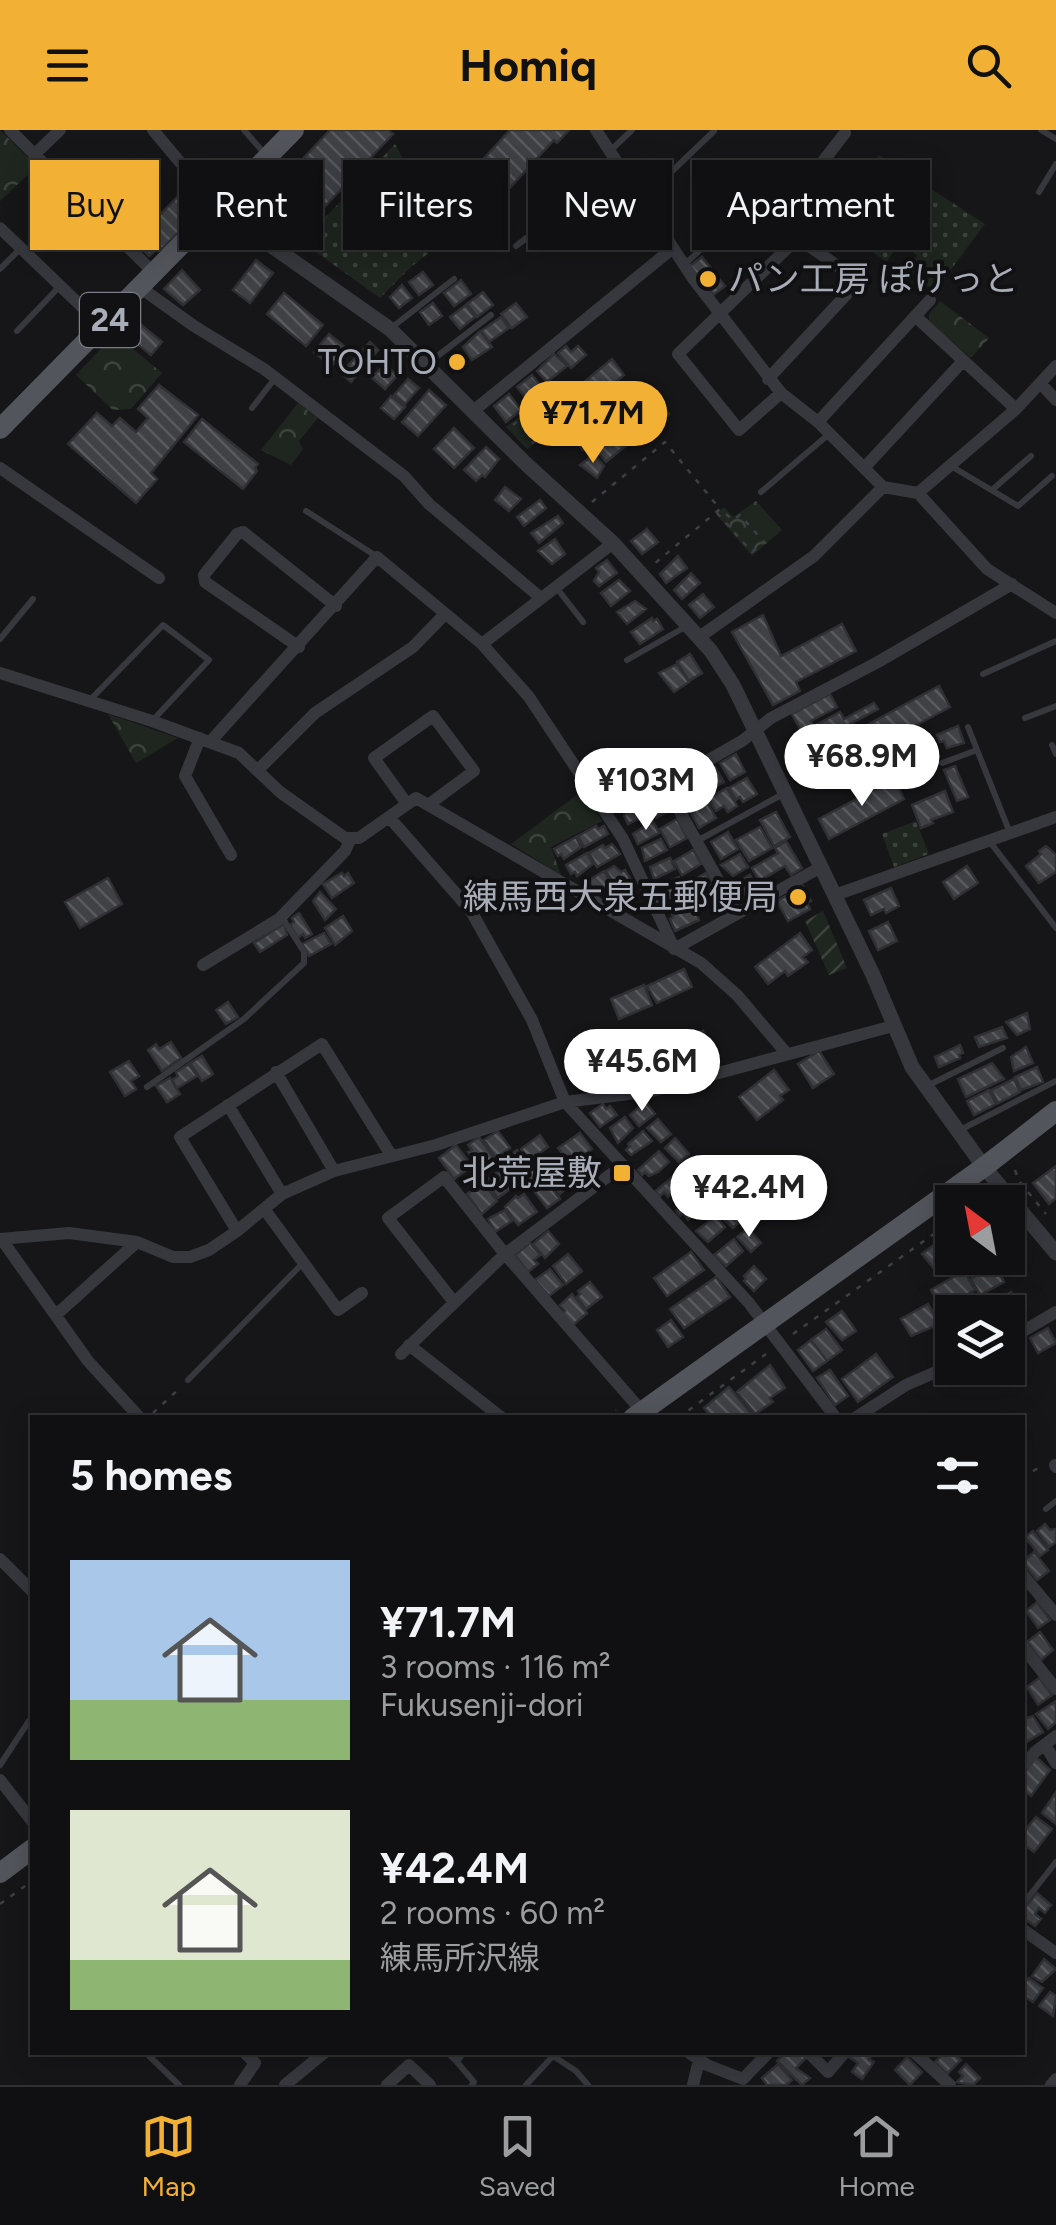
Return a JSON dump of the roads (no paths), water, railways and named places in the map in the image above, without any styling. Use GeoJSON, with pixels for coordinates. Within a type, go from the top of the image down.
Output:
{"type":"FeatureCollection","features":[{"type":"Feature","properties":{"kind":"main road","name":"24"},"geometry":{"type":"LineString","coordinates":[[268,158],[294,130]]}},
{"type":"Feature","properties":{"kind":"main road","name":"24"},"geometry":{"type":"LineString","coordinates":[[2,424],[179,249]]}},
{"type":"Feature","properties":{"kind":"main road"},"geometry":{"type":"LineString","coordinates":[[641,1415],[1056,1111]]}},
{"type":"Feature","properties":{"kind":"main road"},"geometry":{"type":"LineString","coordinates":[[0,1872],[30,1851]]}},
{"type":"Feature","properties":{"kind":"street"},"geometry":{"type":"LineString","coordinates":[[10,130],[194,326],[276,377],[404,476],[429,504],[541,598]]}},
{"type":"Feature","properties":{"kind":"street"},"geometry":{"type":"LineString","coordinates":[[34,155],[60,130]]}},
{"type":"Feature","properties":{"kind":"street"},"geometry":{"type":"LineString","coordinates":[[153,130],[179,162]]}},
{"type":"Feature","properties":{"kind":"street"},"geometry":{"type":"LineString","coordinates":[[596,130],[614,160]]}},
{"type":"Feature","properties":{"kind":"street"},"geometry":{"type":"LineString","coordinates":[[824,160],[845,133]]}},
{"type":"Feature","properties":{"kind":"street"},"geometry":{"type":"LineString","coordinates":[[0,228],[103,328]]}},
{"type":"Feature","properties":{"kind":"street"},"geometry":{"type":"LineString","coordinates":[[472,412],[673,248],[781,393],[818,422],[882,486],[918,493],[987,568],[1056,613]]}},
{"type":"Feature","properties":{"kind":"street"},"geometry":{"type":"LineString","coordinates":[[277,250],[390,329],[472,412],[613,543],[693,632],[733,685],[924,1087],[1056,1253]]}},
{"type":"Feature","properties":{"kind":"street"},"geometry":{"type":"LineString","coordinates":[[781,393],[738,430],[678,354],[788,250]]}},
{"type":"Feature","properties":{"kind":"street"},"geometry":{"type":"LineString","coordinates":[[768,379],[858,281],[814,250]]}},
{"type":"Feature","properties":{"kind":"street"},"geometry":{"type":"LineString","coordinates":[[818,422],[930,300]]}},
{"type":"Feature","properties":{"kind":"street"},"geometry":{"type":"LineString","coordinates":[[915,316],[1016,409]]}},
{"type":"Feature","properties":{"kind":"street"},"geometry":{"type":"LineString","coordinates":[[864,468],[963,360]]}},
{"type":"Feature","properties":{"kind":"street"},"geometry":{"type":"LineString","coordinates":[[918,493],[1016,409],[1056,366]]}},
{"type":"Feature","properties":{"kind":"street"},"geometry":{"type":"LineString","coordinates":[[1040,382],[1056,400]]}},
{"type":"Feature","properties":{"kind":"street"},"geometry":{"type":"LineString","coordinates":[[0,468],[159,578]]}},
{"type":"Feature","properties":{"kind":"street"},"geometry":{"type":"LineString","coordinates":[[693,632],[814,556],[882,486]]}},
{"type":"Feature","properties":{"kind":"street"},"geometry":{"type":"LineString","coordinates":[[298,647],[205,582],[204,576],[238,534],[243,532],[336,606]]}},
{"type":"Feature","properties":{"kind":"street"},"geometry":{"type":"LineString","coordinates":[[482,644],[613,543]]}},
{"type":"Feature","properties":{"kind":"street"},"geometry":{"type":"LineString","coordinates":[[230,855],[185,776],[205,740],[298,647],[378,556],[482,644],[529,698],[623,839],[674,949]]}},
{"type":"Feature","properties":{"kind":"street"},"geometry":{"type":"LineString","coordinates":[[738,914],[666,784],[770,718],[878,662],[1012,584]]}},
{"type":"Feature","properties":{"kind":"street"},"geometry":{"type":"LineString","coordinates":[[1043,604],[1056,592]]}},
{"type":"Feature","properties":{"kind":"street"},"geometry":{"type":"LineString","coordinates":[[258,770],[315,713],[413,647],[445,614]]}},
{"type":"Feature","properties":{"kind":"street"},"geometry":{"type":"LineString","coordinates":[[0,673],[239,753],[280,792],[351,838],[359,838],[416,798],[701,963],[737,995],[787,1054]]}},
{"type":"Feature","properties":{"kind":"street"},"geometry":{"type":"LineString","coordinates":[[407,804],[374,758],[434,716],[474,771],[428,805]]}},
{"type":"Feature","properties":{"kind":"street"},"geometry":{"type":"LineString","coordinates":[[389,817],[471,911],[532,1020],[565,1102],[766,1322],[834,1415]]}},
{"type":"Feature","properties":{"kind":"street"},"geometry":{"type":"LineString","coordinates":[[835,895],[1056,817]]}},
{"type":"Feature","properties":{"kind":"street"},"geometry":{"type":"LineString","coordinates":[[203,964],[282,917],[351,838]]}},
{"type":"Feature","properties":{"kind":"street"},"geometry":{"type":"LineString","coordinates":[[674,949],[821,867]]}},
{"type":"Feature","properties":{"kind":"street"},"geometry":{"type":"LineString","coordinates":[[1,1240],[69,1233],[136,1242],[173,1257],[190,1257],[210,1250],[282,1194],[334,1171],[436,1145],[565,1102],[652,1091],[714,1077],[893,1026]]}},
{"type":"Feature","properties":{"kind":"street"},"geometry":{"type":"LineString","coordinates":[[237,1231],[180,1137],[322,1044],[391,1155]]}},
{"type":"Feature","properties":{"kind":"street"},"geometry":{"type":"LineString","coordinates":[[276,1072],[334,1171]]}},
{"type":"Feature","properties":{"kind":"street"},"geometry":{"type":"LineString","coordinates":[[228,1105],[282,1194]]}},
{"type":"Feature","properties":{"kind":"street"},"geometry":{"type":"LineString","coordinates":[[498,1415],[405,1349],[505,1254],[623,1165]]}},
{"type":"Feature","properties":{"kind":"street"},"geometry":{"type":"LineString","coordinates":[[454,1301],[388,1218],[444,1177],[641,1415]]}},
{"type":"Feature","properties":{"kind":"street"},"geometry":{"type":"LineString","coordinates":[[265,1210],[338,1310],[362,1293]]}},
{"type":"Feature","properties":{"kind":"street"},"geometry":{"type":"LineString","coordinates":[[1,1240],[88,1361],[137,1415]]}},
{"type":"Feature","properties":{"kind":"street"},"geometry":{"type":"LineString","coordinates":[[57,1314],[136,1242]]}},
{"type":"Feature","properties":{"kind":"street"},"geometry":{"type":"LineString","coordinates":[[1025,1330],[1056,1312]]}},
{"type":"Feature","properties":{"kind":"street"},"geometry":{"type":"LineString","coordinates":[[860,1415],[935,1373]]}},
{"type":"Feature","properties":{"kind":"street"},"geometry":{"type":"LineString","coordinates":[[0,1559],[30,1589]]}},
{"type":"Feature","properties":{"kind":"street"},"geometry":{"type":"LineString","coordinates":[[1025,1578],[1056,1615]]}},
{"type":"Feature","properties":{"kind":"street"},"geometry":{"type":"LineString","coordinates":[[1025,1650],[1056,1689]]}},
{"type":"Feature","properties":{"kind":"street"},"geometry":{"type":"LineString","coordinates":[[1025,1762],[1051,1740],[1056,1763]]}},
{"type":"Feature","properties":{"kind":"street"},"geometry":{"type":"LineString","coordinates":[[0,1780],[30,1818]]}},
{"type":"Feature","properties":{"kind":"street"},"geometry":{"type":"LineString","coordinates":[[1025,1932],[1056,1952]]}},
{"type":"Feature","properties":{"kind":"street"},"geometry":{"type":"LineString","coordinates":[[240,2085],[255,2063],[247,2055]]}},
{"type":"Feature","properties":{"kind":"street"},"geometry":{"type":"LineString","coordinates":[[285,2085],[304,2080],[324,2055]]}},
{"type":"Feature","properties":{"kind":"street"},"geometry":{"type":"LineString","coordinates":[[693,2085],[693,2056],[743,2080],[766,2055]]}},
{"type":"Feature","properties":{"kind":"street"},"geometry":{"type":"LineString","coordinates":[[811,2055],[828,2072],[842,2055]]}},
{"type":"Feature","properties":{"kind":"street"},"geometry":{"type":"LineString","coordinates":[[917,2055],[950,2085]]}},
{"type":"Feature","properties":{"kind":"street"},"geometry":{"type":"LineString","coordinates":[[387,2085],[409,2065],[430,2085]]}},
{"type":"Feature","properties":{"kind":"street"},"geometry":{"type":"LineString","coordinates":[[1051,2085],[1056,2079]]}},
{"type":"Feature","properties":{"kind":"lane"},"geometry":{"type":"LineString","coordinates":[[244,130],[268,158]]}},
{"type":"Feature","properties":{"kind":"lane"},"geometry":{"type":"LineString","coordinates":[[609,152],[632,130]]}},
{"type":"Feature","properties":{"kind":"lane"},"geometry":{"type":"LineString","coordinates":[[672,171],[714,130]]}},
{"type":"Feature","properties":{"kind":"lane"},"geometry":{"type":"LineString","coordinates":[[1042,130],[1056,139]]}},
{"type":"Feature","properties":{"kind":"lane"},"geometry":{"type":"LineString","coordinates":[[1039,192],[1056,164]]}},
{"type":"Feature","properties":{"kind":"lane"},"geometry":{"type":"LineString","coordinates":[[516,246],[528,237]]}},
{"type":"Feature","properties":{"kind":"lane"},"geometry":{"type":"LineString","coordinates":[[0,269],[21,248]]}},
{"type":"Feature","properties":{"kind":"lane"},"geometry":{"type":"LineString","coordinates":[[684,265],[700,250]]}},
{"type":"Feature","properties":{"kind":"lane"},"geometry":{"type":"LineString","coordinates":[[390,329],[454,279]]}},
{"type":"Feature","properties":{"kind":"lane"},"geometry":{"type":"LineString","coordinates":[[17,331],[60,286]]}},
{"type":"Feature","properties":{"kind":"lane"},"geometry":{"type":"LineString","coordinates":[[426,365],[491,315]]}},
{"type":"Feature","properties":{"kind":"lane"},"geometry":{"type":"LineString","coordinates":[[252,408],[276,377]]}},
{"type":"Feature","properties":{"kind":"lane"},"geometry":{"type":"LineString","coordinates":[[761,492],[830,434]]}},
{"type":"Feature","properties":{"kind":"lane"},"geometry":{"type":"LineString","coordinates":[[992,490],[1031,456]]}},
{"type":"Feature","properties":{"kind":"lane"},"geometry":{"type":"LineString","coordinates":[[950,465],[1018,506],[1052,476]]}},
{"type":"Feature","properties":{"kind":"lane"},"geometry":{"type":"LineString","coordinates":[[306,510],[378,556]]}},
{"type":"Feature","properties":{"kind":"lane"},"geometry":{"type":"LineString","coordinates":[[556,586],[583,622]]}},
{"type":"Feature","properties":{"kind":"lane"},"geometry":{"type":"LineString","coordinates":[[0,638],[33,599]]}},
{"type":"Feature","properties":{"kind":"lane"},"geometry":{"type":"LineString","coordinates":[[89,701],[163,625],[209,660],[152,721]]}},
{"type":"Feature","properties":{"kind":"lane"},"geometry":{"type":"LineString","coordinates":[[627,660],[693,632]]}},
{"type":"Feature","properties":{"kind":"lane"},"geometry":{"type":"LineString","coordinates":[[983,674],[1056,641]]}},
{"type":"Feature","properties":{"kind":"lane"},"geometry":{"type":"LineString","coordinates":[[1026,718],[1056,706]]}},
{"type":"Feature","properties":{"kind":"lane"},"geometry":{"type":"LineString","coordinates":[[968,728],[1010,834]]}},
{"type":"Feature","properties":{"kind":"lane"},"geometry":{"type":"LineString","coordinates":[[1052,746],[1056,754]]}},
{"type":"Feature","properties":{"kind":"lane"},"geometry":{"type":"LineString","coordinates":[[942,763],[977,750]]}},
{"type":"Feature","properties":{"kind":"lane"},"geometry":{"type":"LineString","coordinates":[[696,842],[784,792]]}},
{"type":"Feature","properties":{"kind":"lane"},"geometry":{"type":"LineString","coordinates":[[989,841],[1056,928]]}},
{"type":"Feature","properties":{"kind":"lane"},"geometry":{"type":"LineString","coordinates":[[147,1087],[244,1020],[304,963],[304,952],[282,917]]}},
{"type":"Feature","properties":{"kind":"lane"},"geometry":{"type":"LineString","coordinates":[[924,1087],[1003,1048]]}},
{"type":"Feature","properties":{"kind":"lane"},"geometry":{"type":"LineString","coordinates":[[957,1132],[1056,1081]]}},
{"type":"Feature","properties":{"kind":"lane"},"geometry":{"type":"LineString","coordinates":[[188,1380],[302,1264]]}},
{"type":"Feature","properties":{"kind":"lane"},"geometry":{"type":"LineString","coordinates":[[1046,1508],[1056,1500]]}},
{"type":"Feature","properties":{"kind":"lane"},"geometry":{"type":"LineString","coordinates":[[0,1765],[29,1722]]}},
{"type":"Feature","properties":{"kind":"lane"},"geometry":{"type":"LineString","coordinates":[[1025,1901],[1056,1862]]}},
{"type":"Feature","properties":{"kind":"lane"},"geometry":{"type":"LineString","coordinates":[[147,2055],[180,2085]]}},
{"type":"Feature","properties":{"kind":"lane"},"geometry":{"type":"LineString","coordinates":[[451,2055],[474,2082],[472,2085]]}},
{"type":"Feature","properties":{"kind":"lane"},"geometry":{"type":"LineString","coordinates":[[457,2062],[462,2055]]}},
{"type":"Feature","properties":{"kind":"lane"},"geometry":{"type":"LineString","coordinates":[[526,2085],[553,2056],[576,2071],[588,2085]]}},
{"type":"Feature","properties":{"kind":"place","name":"パン工房 ぽけっと"},"geometry":{"type":"Point","coordinates":[708,279]}},
{"type":"Feature","properties":{"kind":"place","name":"TOHTO"},"geometry":{"type":"Point","coordinates":[457,362]}},
{"type":"Feature","properties":{"kind":"place","name":"練馬西大泉五郵便局"},"geometry":{"type":"Point","coordinates":[798,897]}},
{"type":"Feature","properties":{"kind":"place","name":"北荒屋敷"},"geometry":{"type":"Point","coordinates":[622,1173]}}]}
